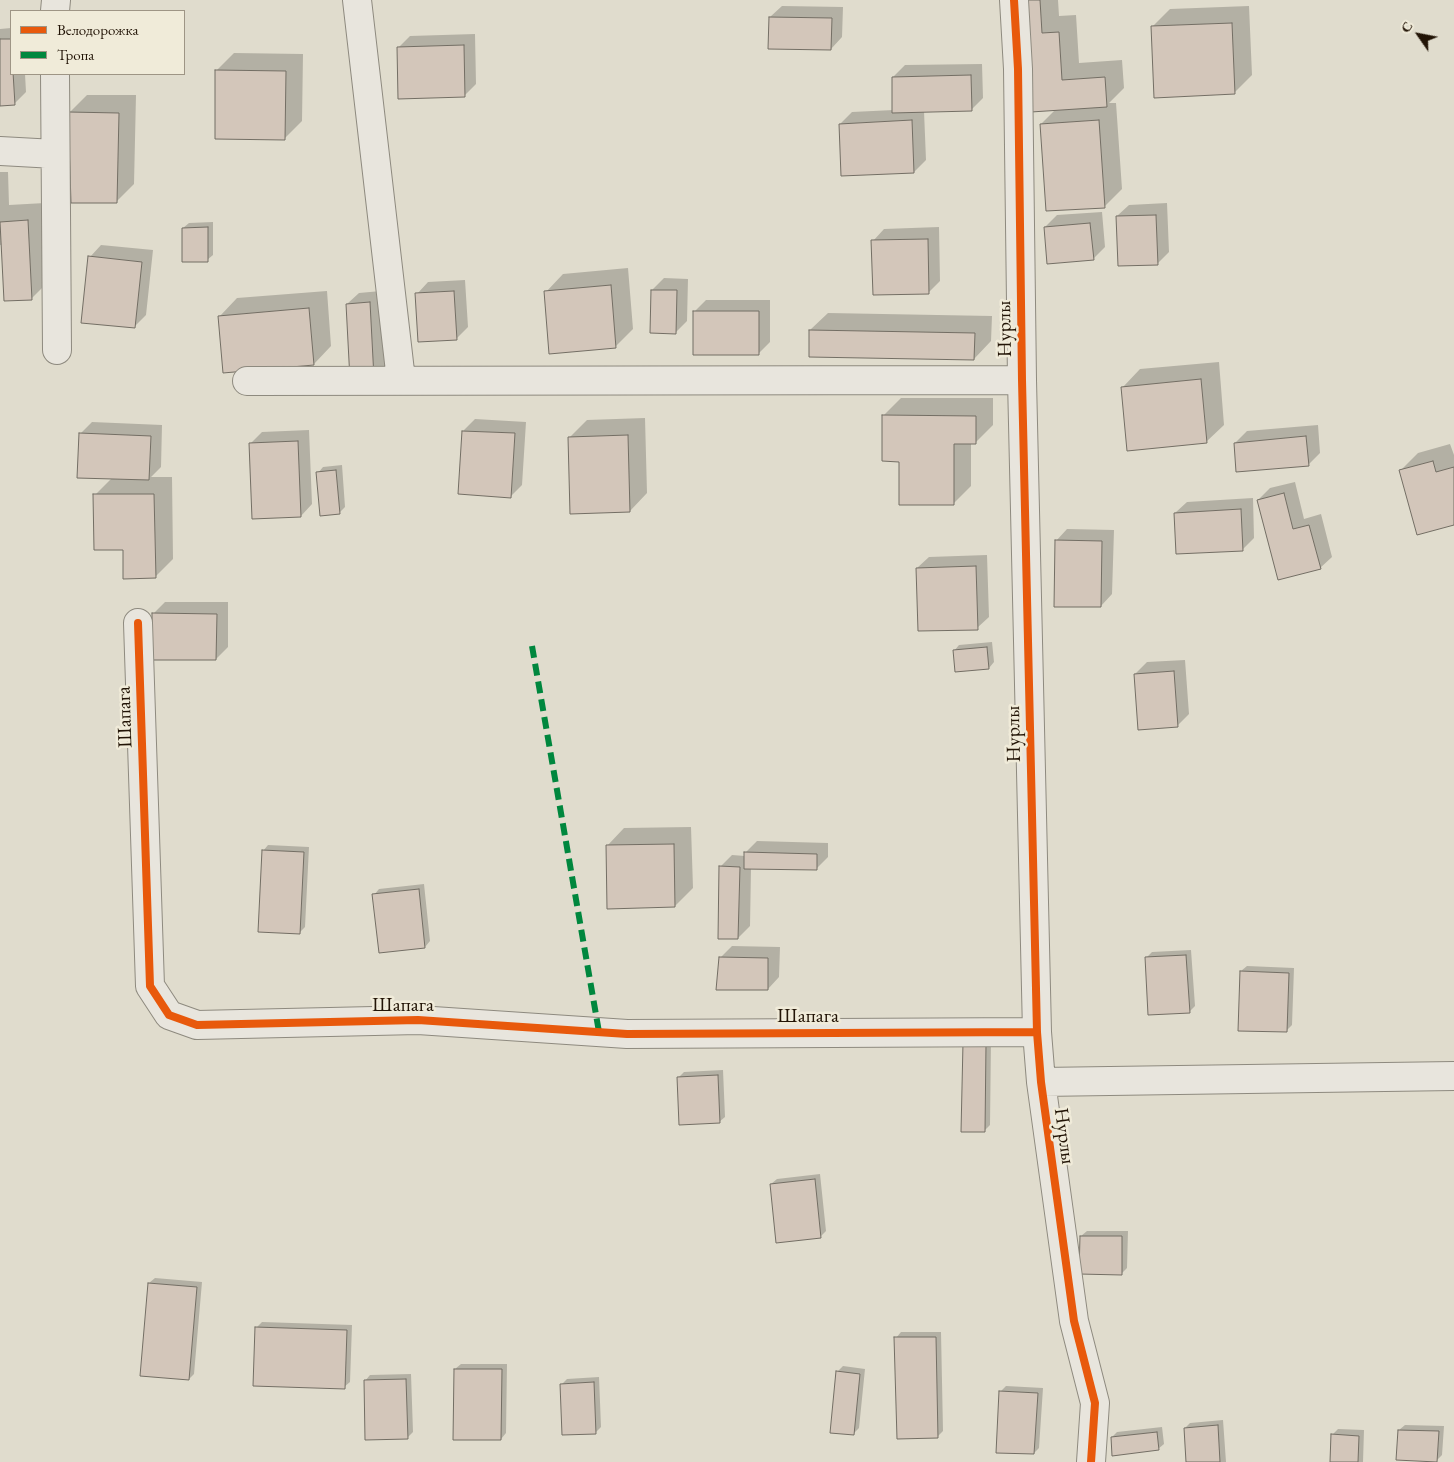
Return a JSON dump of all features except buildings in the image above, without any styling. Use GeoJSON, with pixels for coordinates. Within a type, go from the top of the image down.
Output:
{"type":"FeatureCollection","features":[{"type":"Feature","properties":{"kind":"street"},"geometry":{"type":"LineString","coordinates":[[357,0],[401,380]]}},
{"type":"Feature","properties":{"kind":"street","name":"Нурлы"},"geometry":{"type":"LineString","coordinates":[[1014,0],[1018,70],[1022,380],[1037,1032],[1040,1082],[1074,1321],[1095,1403],[1092,1462]]}},
{"type":"Feature","properties":{"kind":"street"},"geometry":{"type":"LineString","coordinates":[[55,75],[57,350]]}},
{"type":"Feature","properties":{"kind":"street"},"geometry":{"type":"LineString","coordinates":[[0,151],[55,154]]}},
{"type":"Feature","properties":{"kind":"street"},"geometry":{"type":"LineString","coordinates":[[247,381],[1022,380]]}},
{"type":"Feature","properties":{"kind":"street","name":"Шапага"},"geometry":{"type":"LineString","coordinates":[[138,622],[150,986],[169,1015],[197,1025],[418,1020],[627,1034],[1037,1032]]}},
{"type":"Feature","properties":{"kind":"street"},"geometry":{"type":"LineString","coordinates":[[1040,1082],[1454,1076]]}},
{"type":"Feature","properties":{"kind":"marked path"},"geometry":{"type":"LineString","coordinates":[[532,646],[599,1032]]}},
{"type":"Feature","properties":{"kind":"cycle path"},"geometry":{"type":"LineString","coordinates":[[1014,0],[1018,69],[1022,380],[1037,1032],[1041,1082],[1074,1321],[1095,1403],[1091,1462]]}},
{"type":"Feature","properties":{"kind":"cycle path"},"geometry":{"type":"LineString","coordinates":[[138,623],[150,986],[169,1015],[197,1025],[418,1020],[627,1034],[1037,1032]]}}]}
